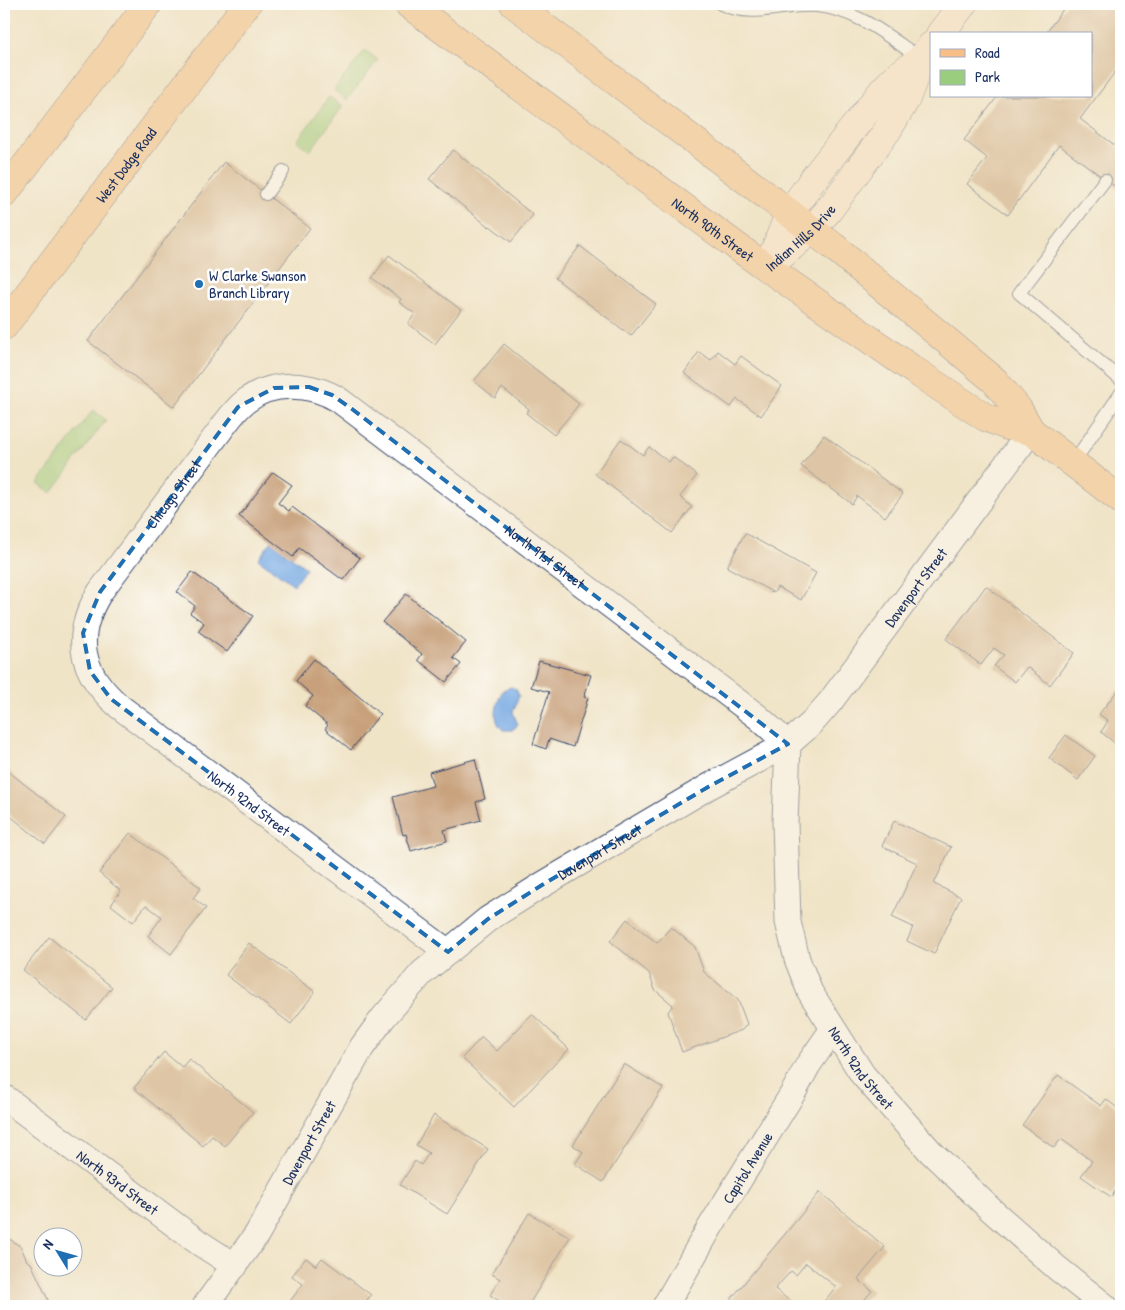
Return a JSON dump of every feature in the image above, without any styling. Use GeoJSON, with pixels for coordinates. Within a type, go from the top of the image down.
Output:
{"type":"FeatureCollection","features":[{"type":"Feature","properties":{"kind":"main road"},"geometry":{"type":"LineString","coordinates":[[4,194],[148,4]]}},
{"type":"Feature","properties":{"kind":"main road","name":"West Dodge Road"},"geometry":{"type":"LineString","coordinates":[[4,326],[247,4]]}},
{"type":"Feature","properties":{"kind":"main road","name":"North 90th Street"},"geometry":{"type":"LineString","coordinates":[[408,4],[767,268],[915,371],[985,417],[1007,426],[1031,431]]}},
{"type":"Feature","properties":{"kind":"main road","name":"North 90th Street"},"geometry":{"type":"LineString","coordinates":[[514,4],[812,229],[995,381],[1018,409],[1031,431],[1121,500]]}},
{"type":"Feature","properties":{"kind":"street"},"geometry":{"type":"LineString","coordinates":[[942,32],[963,4]]}},
{"type":"Feature","properties":{"kind":"street","name":"Indian Hills Drive"},"geometry":{"type":"LineString","coordinates":[[767,268],[790,212],[806,189],[877,97],[898,76],[926,53]]}},
{"type":"Feature","properties":{"kind":"street","name":"Indian Hills Drive"},"geometry":{"type":"LineString","coordinates":[[767,268],[812,229],[828,211],[897,117],[926,53]]}},
{"type":"Feature","properties":{"kind":"street","name":"Chicago Street"},"geometry":{"type":"LineString","coordinates":[[83,633],[86,619],[100,592],[238,407],[259,392],[293,386]]}},
{"type":"Feature","properties":{"kind":"street","name":"North 91st Street"},"geometry":{"type":"LineString","coordinates":[[293,386],[309,387],[339,400],[758,717],[788,744]]}},
{"type":"Feature","properties":{"kind":"street","name":"Davenport Street"},"geometry":{"type":"LineString","coordinates":[[205,1306],[256,1234],[362,1047],[383,1018],[422,973],[488,919],[708,787],[788,744],[811,724],[830,702],[1031,431]]}},
{"type":"Feature","properties":{"kind":"street","name":"North 92nd Street"},"geometry":{"type":"LineString","coordinates":[[83,633],[86,660],[90,670],[97,683],[111,700],[448,952]]}},
{"type":"Feature","properties":{"kind":"street","name":"North 92nd Street"},"geometry":{"type":"LineString","coordinates":[[788,744],[785,822],[788,922],[797,959],[810,992],[863,1075],[930,1151],[989,1208],[1057,1268],[1105,1306]]}},
{"type":"Feature","properties":{"kind":"street","name":"Capitol Avenue"},"geometry":{"type":"LineString","coordinates":[[665,1306],[808,1065],[833,1029]]}},
{"type":"Feature","properties":{"kind":"street","name":"North 93rd Street"},"geometry":{"type":"LineString","coordinates":[[4,1097],[198,1242],[235,1266]]}},
{"type":"Feature","properties":{"kind":"lane"},"geometry":{"type":"LineString","coordinates":[[721,4],[745,12],[802,6],[842,11],[926,53]]}},
{"type":"Feature","properties":{"kind":"lane"},"geometry":{"type":"LineString","coordinates":[[266,194],[284,171]]}},
{"type":"Feature","properties":{"kind":"lane"},"geometry":{"type":"LineString","coordinates":[[1105,180],[1019,293],[1121,380]]}},
{"type":"Feature","properties":{"kind":"lane"},"geometry":{"type":"LineString","coordinates":[[1073,463],[1121,393]]}},
{"type":"Feature","properties":{"kind":"highlighted area"},"geometry":{"type":"Polygon","coordinates":[[[309,387],[332,395],[352,409],[788,744],[708,787],[542,885],[488,919],[448,952],[111,699],[90,671],[83,633],[100,592],[238,407],[274,388],[309,387]]]}},
{"type":"Feature","properties":{"kind":"green space"},"geometry":{"type":"Polygon","coordinates":[[[365,50],[378,60],[347,100],[334,90],[365,50]]]}},
{"type":"Feature","properties":{"kind":"green space"},"geometry":{"type":"Polygon","coordinates":[[[329,97],[343,106],[310,151],[297,141],[329,97]]]}},
{"type":"Feature","properties":{"kind":"green space"},"geometry":{"type":"Polygon","coordinates":[[[93,410],[106,420],[51,493],[38,483],[93,410]]]}},
{"type":"Feature","properties":{"kind":"water"},"geometry":{"type":"Polygon","coordinates":[[[271,542],[306,568],[294,585],[258,559],[271,542]]]}},
{"type":"Feature","properties":{"kind":"water"},"geometry":{"type":"Polygon","coordinates":[[[511,687],[516,689],[519,696],[513,712],[518,725],[512,730],[503,730],[497,721],[497,705],[503,690],[511,687]]]}},
{"type":"Feature","properties":{"kind":"building"},"geometry":{"type":"Polygon","coordinates":[[[1067,4],[1121,4],[1121,64],[1080,119],[1121,150],[1121,191],[1059,145],[1008,215],[967,184],[987,158],[964,140],[996,98],[1092,98],[1092,32],[1046,32],[1067,4]]]}},
{"type":"Feature","properties":{"kind":"building"},"geometry":{"type":"Polygon","coordinates":[[[453,150],[533,215],[511,242],[489,227],[429,179],[453,150]]]}},
{"type":"Feature","properties":{"kind":"building","name":"W Clarke Swanson Branch Library"},"geometry":{"type":"Polygon","coordinates":[[[224,162],[310,228],[174,407],[88,341],[224,162]]]}},
{"type":"Feature","properties":{"kind":"building"},"geometry":{"type":"Polygon","coordinates":[[[580,246],[656,304],[631,336],[555,278],[580,246]]]}},
{"type":"Feature","properties":{"kind":"building"},"geometry":{"type":"Polygon","coordinates":[[[389,255],[461,310],[435,344],[408,324],[415,314],[399,302],[401,299],[372,278],[389,255]]]}},
{"type":"Feature","properties":{"kind":"building"},"geometry":{"type":"Polygon","coordinates":[[[504,344],[579,404],[554,435],[526,413],[529,409],[502,388],[495,398],[474,381],[504,344]]]}},
{"type":"Feature","properties":{"kind":"building"},"geometry":{"type":"Polygon","coordinates":[[[718,351],[735,364],[741,356],[782,386],[761,416],[737,399],[731,407],[684,373],[699,352],[711,360],[718,351]]]}},
{"type":"Feature","properties":{"kind":"building"},"geometry":{"type":"Polygon","coordinates":[[[824,435],[903,494],[885,517],[857,496],[852,504],[801,466],[824,435]]]}},
{"type":"Feature","properties":{"kind":"building"},"geometry":{"type":"Polygon","coordinates":[[[621,439],[643,455],[649,447],[669,462],[673,457],[697,475],[680,497],[692,507],[672,533],[595,474],[621,439]]]}},
{"type":"Feature","properties":{"kind":"building"},"geometry":{"type":"Polygon","coordinates":[[[273,472],[292,485],[278,503],[289,511],[292,507],[360,558],[343,580],[299,548],[293,557],[239,516],[273,472]]]}},
{"type":"Feature","properties":{"kind":"building"},"geometry":{"type":"Polygon","coordinates":[[[745,533],[816,573],[801,600],[777,587],[774,593],[727,567],[745,533]]]}},
{"type":"Feature","properties":{"kind":"building"},"geometry":{"type":"Polygon","coordinates":[[[192,572],[253,616],[227,652],[198,631],[204,623],[190,613],[195,606],[177,592],[192,572]]]}},
{"type":"Feature","properties":{"kind":"building"},"geometry":{"type":"Polygon","coordinates":[[[986,586],[1074,653],[1050,685],[1027,667],[1015,682],[994,666],[1004,655],[994,648],[981,665],[946,639],[986,586]]]}},
{"type":"Feature","properties":{"kind":"building"},"geometry":{"type":"Polygon","coordinates":[[[406,594],[466,642],[453,658],[461,664],[446,682],[418,660],[422,654],[382,622],[406,594]]]}},
{"type":"Feature","properties":{"kind":"building"},"geometry":{"type":"Polygon","coordinates":[[[314,659],[380,714],[351,750],[325,729],[328,725],[305,706],[313,696],[296,681],[314,659]]]}},
{"type":"Feature","properties":{"kind":"building"},"geometry":{"type":"Polygon","coordinates":[[[539,661],[591,675],[584,697],[588,698],[573,747],[549,739],[546,749],[533,744],[549,692],[531,687],[539,661]]]}},
{"type":"Feature","properties":{"kind":"building"},"geometry":{"type":"Polygon","coordinates":[[[1118,690],[1121,693],[1121,748],[1101,732],[1108,721],[1099,714],[1118,690]]]}},
{"type":"Feature","properties":{"kind":"building"},"geometry":{"type":"Polygon","coordinates":[[[1066,735],[1095,756],[1078,780],[1049,758],[1066,735]]]}},
{"type":"Feature","properties":{"kind":"building"},"geometry":{"type":"Polygon","coordinates":[[[475,759],[485,799],[476,802],[481,820],[444,830],[447,841],[411,851],[406,834],[403,835],[393,797],[433,786],[429,772],[475,759]]]}},
{"type":"Feature","properties":{"kind":"building"},"geometry":{"type":"Polygon","coordinates":[[[4,768],[66,817],[45,844],[4,811],[4,768]]]}},
{"type":"Feature","properties":{"kind":"building"},"geometry":{"type":"Polygon","coordinates":[[[894,821],[951,847],[934,884],[961,897],[934,954],[907,941],[913,927],[892,917],[917,863],[882,846],[894,821]]]}},
{"type":"Feature","properties":{"kind":"building"},"geometry":{"type":"Polygon","coordinates":[[[130,833],[201,888],[193,898],[206,908],[171,954],[148,936],[162,917],[146,905],[133,922],[111,905],[121,891],[99,873],[130,833]]]}},
{"type":"Feature","properties":{"kind":"building"},"geometry":{"type":"Polygon","coordinates":[[[627,919],[657,943],[671,927],[695,947],[704,972],[738,1000],[747,1024],[742,1030],[682,1052],[668,1012],[673,1005],[655,990],[649,973],[610,941],[627,919]]]}},
{"type":"Feature","properties":{"kind":"building"},"geometry":{"type":"Polygon","coordinates":[[[49,937],[112,987],[86,1020],[23,970],[49,937]]]}},
{"type":"Feature","properties":{"kind":"building"},"geometry":{"type":"Polygon","coordinates":[[[249,943],[315,992],[291,1024],[226,975],[249,943]]]}},
{"type":"Feature","properties":{"kind":"building"},"geometry":{"type":"Polygon","coordinates":[[[532,1014],[569,1049],[514,1107],[462,1058],[482,1037],[497,1051],[532,1014]]]}},
{"type":"Feature","properties":{"kind":"building"},"geometry":{"type":"Polygon","coordinates":[[[164,1052],[182,1067],[189,1059],[253,1112],[225,1146],[212,1136],[203,1146],[134,1088],[164,1052]]]}},
{"type":"Feature","properties":{"kind":"building"},"geometry":{"type":"Polygon","coordinates":[[[624,1064],[663,1088],[603,1182],[575,1164],[583,1152],[573,1145],[624,1064]]]}},
{"type":"Feature","properties":{"kind":"building"},"geometry":{"type":"Polygon","coordinates":[[[1058,1075],[1101,1106],[1106,1099],[1121,1111],[1121,1183],[1111,1197],[1081,1176],[1092,1161],[1061,1139],[1054,1148],[1022,1125],[1058,1075]]]}},
{"type":"Feature","properties":{"kind":"building"},"geometry":{"type":"Polygon","coordinates":[[[434,1115],[488,1149],[447,1214],[400,1185],[415,1161],[421,1165],[429,1153],[416,1145],[434,1115]]]}},
{"type":"Feature","properties":{"kind":"building"},"geometry":{"type":"Polygon","coordinates":[[[820,1192],[885,1247],[858,1279],[872,1291],[859,1306],[820,1306],[836,1287],[806,1263],[796,1275],[791,1271],[775,1289],[791,1302],[787,1306],[739,1306],[731,1299],[820,1192]]]}},
{"type":"Feature","properties":{"kind":"building"},"geometry":{"type":"Polygon","coordinates":[[[529,1213],[570,1237],[528,1306],[506,1306],[490,1295],[500,1279],[492,1274],[529,1213]]]}},
{"type":"Feature","properties":{"kind":"building"},"geometry":{"type":"Polygon","coordinates":[[[4,1235],[21,1247],[27,1261],[32,1265],[32,1278],[38,1278],[50,1304],[49,1306],[4,1306],[4,1235]]]}},
{"type":"Feature","properties":{"kind":"building"},"geometry":{"type":"Polygon","coordinates":[[[306,1258],[316,1266],[322,1258],[371,1295],[367,1300],[375,1306],[287,1305],[303,1284],[292,1276],[306,1258]]]}},
{"type":"Feature","properties":{"kind":"building"},"geometry":{"type":"Polygon","coordinates":[[[382,1301],[389,1306],[379,1306],[382,1301]]]}},
{"type":"Feature","properties":{"kind":"place","name":"W Clarke Swanson Branch Library"},"geometry":{"type":"Point","coordinates":[199,284]}}]}
